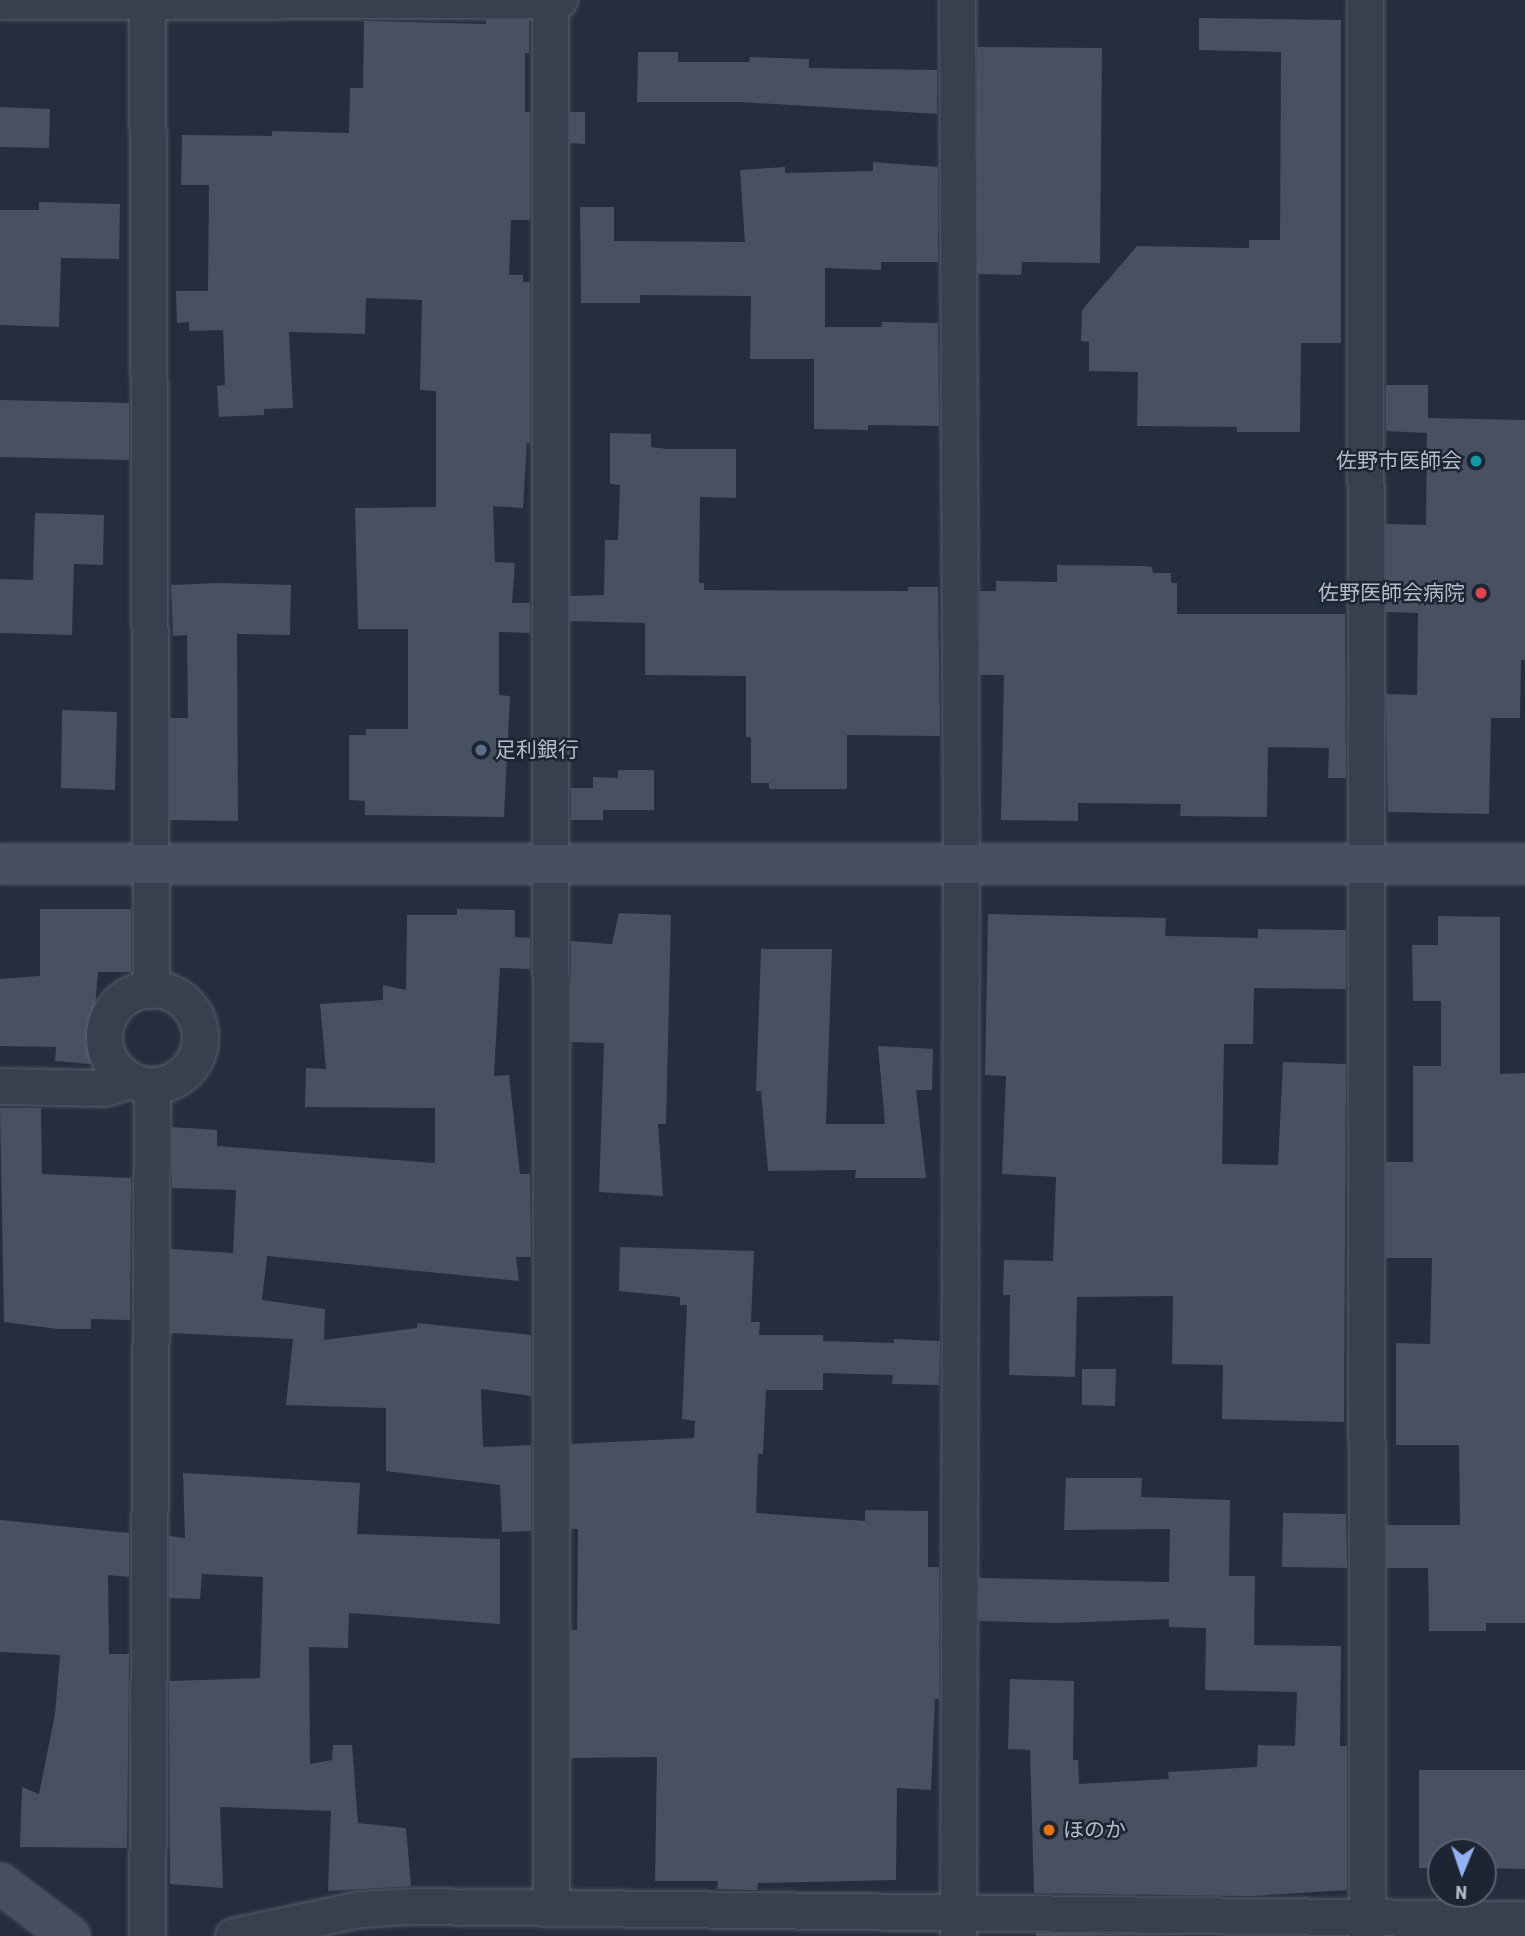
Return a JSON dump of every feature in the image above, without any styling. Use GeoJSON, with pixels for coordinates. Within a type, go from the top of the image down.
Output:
{"type":"FeatureCollection","features":[{"type":"Feature","properties":{"kind":"street"},"geometry":{"type":"LineString","coordinates":[[550,0],[551,1909]]}},
{"type":"Feature","properties":{"kind":"street"},"geometry":{"type":"LineString","coordinates":[[0,1],[559,0]]}},
{"type":"Feature","properties":{"kind":"street"},"geometry":{"type":"LineString","coordinates":[[957,0],[961,865],[958,1924]]}},
{"type":"Feature","properties":{"kind":"street"},"geometry":{"type":"LineString","coordinates":[[1365,0],[1367,1927]]}},
{"type":"Feature","properties":{"kind":"street"},"geometry":{"type":"LineString","coordinates":[[147,1],[151,990]]}},
{"type":"Feature","properties":{"kind":"street"},"geometry":{"type":"LineString","coordinates":[[0,864],[1525,864]]}},
{"type":"Feature","properties":{"kind":"street"},"geometry":{"type":"LineString","coordinates":[[0,1086],[104,1088],[174,1079],[187,1069],[197,1055],[201,1032],[196,1016],[187,1002],[173,993],[151,990],[127,995],[114,1006],[106,1021],[104,1038],[107,1055],[117,1069],[141,1082]]}},
{"type":"Feature","properties":{"kind":"street"},"geometry":{"type":"LineString","coordinates":[[141,1082],[147,1936]]}},
{"type":"Feature","properties":{"kind":"street"},"geometry":{"type":"LineString","coordinates":[[0,1882],[70,1936]]}},
{"type":"Feature","properties":{"kind":"street"},"geometry":{"type":"LineString","coordinates":[[233,1936],[360,1909],[409,1906],[958,1924],[1367,1927],[1525,1919]]}},
{"type":"Feature","properties":{"kind":"building"},"geometry":{"type":"Polygon","coordinates":[[[1199,18],[1341,20],[1341,343],[1301,343],[1300,432],[1237,432],[1237,427],[1137,426],[1138,372],[1089,371],[1089,342],[1081,341],[1082,310],[1137,246],[1249,248],[1249,240],[1280,240],[1281,52],[1199,50],[1199,18]]]}},
{"type":"Feature","properties":{"kind":"building"},"geometry":{"type":"Polygon","coordinates":[[[486,20],[529,20],[529,53],[525,53],[525,112],[530,112],[530,220],[511,220],[509,275],[523,275],[523,282],[530,282],[530,443],[527,443],[523,508],[493,506],[495,562],[515,563],[512,603],[530,603],[530,633],[499,632],[499,695],[510,696],[504,817],[365,815],[365,801],[349,800],[349,735],[366,735],[366,729],[408,729],[408,629],[358,629],[355,508],[436,507],[436,391],[420,390],[422,300],[366,298],[365,334],[289,332],[293,408],[264,409],[264,415],[219,417],[217,386],[225,385],[223,330],[189,331],[189,322],[177,323],[176,291],[208,291],[209,185],[181,185],[182,135],[272,136],[272,131],[349,133],[350,88],[363,88],[364,21],[486,24],[486,20]]]}},
{"type":"Feature","properties":{"kind":"building"},"geometry":{"type":"Polygon","coordinates":[[[977,47],[1102,48],[1100,263],[1022,262],[1021,275],[978,274],[977,47]]]}},
{"type":"Feature","properties":{"kind":"building"},"geometry":{"type":"Polygon","coordinates":[[[638,52],[678,52],[678,62],[749,62],[750,57],[809,59],[809,68],[937,70],[937,114],[740,102],[637,102],[638,52]]]}},
{"type":"Feature","properties":{"kind":"building"},"geometry":{"type":"Polygon","coordinates":[[[0,107],[50,109],[49,148],[0,147],[0,107]]]}},
{"type":"Feature","properties":{"kind":"building"},"geometry":{"type":"Polygon","coordinates":[[[570,112],[585,112],[585,144],[570,143],[570,112]]]}},
{"type":"Feature","properties":{"kind":"building"},"geometry":{"type":"Polygon","coordinates":[[[873,162],[938,167],[938,262],[881,262],[881,270],[825,268],[825,327],[882,327],[882,322],[938,323],[939,426],[868,425],[868,430],[814,429],[814,359],[750,359],[751,296],[640,295],[640,303],[581,303],[580,207],[614,207],[614,241],[745,242],[740,170],[785,167],[785,173],[873,171],[873,162]]]}},
{"type":"Feature","properties":{"kind":"building"},"geometry":{"type":"Polygon","coordinates":[[[39,202],[120,204],[119,259],[61,258],[59,327],[0,325],[0,210],[39,210],[39,202]]]}},
{"type":"Feature","properties":{"kind":"building"},"geometry":{"type":"Polygon","coordinates":[[[1386,385],[1428,385],[1428,418],[1525,420],[1525,660],[1521,660],[1520,718],[1491,718],[1489,814],[1388,812],[1386,694],[1417,695],[1418,613],[1386,612],[1386,524],[1426,525],[1427,433],[1386,431],[1386,385]]]}},
{"type":"Feature","properties":{"kind":"building"},"geometry":{"type":"Polygon","coordinates":[[[0,400],[129,403],[129,460],[0,457],[0,400]]]}},
{"type":"Feature","properties":{"kind":"building"},"geometry":{"type":"Polygon","coordinates":[[[610,433],[651,434],[651,447],[736,449],[736,498],[700,497],[699,583],[704,583],[704,590],[908,591],[908,587],[938,587],[940,736],[847,735],[847,789],[769,789],[769,783],[751,783],[751,737],[746,737],[746,676],[645,675],[645,623],[570,621],[570,596],[604,595],[605,540],[618,540],[620,485],[610,484],[610,433]]]}},
{"type":"Feature","properties":{"kind":"building"},"geometry":{"type":"Polygon","coordinates":[[[35,513],[104,515],[103,565],[74,564],[72,635],[0,633],[0,579],[33,580],[35,513]]]}},
{"type":"Feature","properties":{"kind":"building"},"geometry":{"type":"Polygon","coordinates":[[[1057,565],[1143,566],[1152,567],[1153,573],[1171,573],[1171,583],[1177,583],[1177,614],[1345,614],[1346,778],[1328,778],[1329,748],[1268,747],[1267,817],[1180,816],[1181,804],[1078,803],[1078,821],[1001,820],[1004,675],[980,675],[980,591],[996,591],[996,581],[1057,582],[1057,565]]]}},
{"type":"Feature","properties":{"kind":"building"},"geometry":{"type":"Polygon","coordinates":[[[171,585],[291,585],[290,635],[237,634],[238,821],[170,820],[170,718],[188,718],[187,635],[173,636],[171,585]]]}},
{"type":"Feature","properties":{"kind":"building"},"geometry":{"type":"Polygon","coordinates":[[[62,710],[117,712],[115,790],[61,788],[62,710]]]}},
{"type":"Feature","properties":{"kind":"building"},"geometry":{"type":"Polygon","coordinates":[[[618,770],[654,770],[654,810],[603,810],[603,820],[571,820],[571,788],[593,788],[593,777],[618,778],[618,770]]]}},
{"type":"Feature","properties":{"kind":"building"},"geometry":{"type":"Polygon","coordinates":[[[40,909],[131,909],[131,972],[98,972],[90,1064],[55,1061],[56,1047],[0,1046],[0,979],[40,976],[40,909]]]}},
{"type":"Feature","properties":{"kind":"building"},"geometry":{"type":"Polygon","coordinates":[[[457,909],[515,910],[515,937],[530,938],[530,969],[500,968],[494,1076],[509,1075],[520,1174],[530,1174],[531,1257],[516,1257],[519,1281],[267,1256],[262,1300],[325,1309],[324,1340],[417,1328],[417,1323],[531,1335],[531,1396],[481,1389],[483,1447],[531,1445],[531,1531],[502,1532],[500,1485],[386,1471],[386,1408],[286,1405],[293,1339],[171,1333],[171,1249],[233,1253],[236,1190],[172,1188],[172,1127],[217,1130],[217,1146],[435,1163],[435,1108],[305,1107],[306,1068],[326,1069],[320,1004],[383,1000],[383,985],[406,990],[407,915],[457,915],[457,909]]]}},
{"type":"Feature","properties":{"kind":"building"},"geometry":{"type":"Polygon","coordinates":[[[619,913],[671,915],[666,1124],[658,1124],[663,1196],[599,1192],[604,1043],[571,1042],[571,941],[612,944],[619,913]]]}},
{"type":"Feature","properties":{"kind":"building"},"geometry":{"type":"Polygon","coordinates":[[[988,914],[1166,918],[1165,936],[1258,938],[1258,929],[1346,930],[1346,989],[1254,988],[1253,1044],[1224,1044],[1222,1164],[1278,1165],[1283,1062],[1346,1064],[1344,1422],[1222,1419],[1223,1365],[1172,1364],[1173,1296],[1077,1297],[1075,1377],[1009,1375],[1010,1295],[1003,1295],[1004,1260],[1053,1261],[1056,1177],[1002,1174],[1006,1076],[985,1075],[988,914]]]}},
{"type":"Feature","properties":{"kind":"building"},"geometry":{"type":"Polygon","coordinates":[[[1438,916],[1500,917],[1500,1074],[1525,1073],[1525,1623],[1486,1623],[1486,1631],[1429,1631],[1428,1568],[1387,1568],[1387,1525],[1460,1525],[1459,1445],[1396,1445],[1396,1343],[1430,1344],[1432,1258],[1386,1258],[1386,1162],[1413,1162],[1413,1066],[1441,1066],[1441,1001],[1413,1001],[1412,945],[1438,945],[1438,916]]]}},
{"type":"Feature","properties":{"kind":"building"},"geometry":{"type":"Polygon","coordinates":[[[761,949],[832,949],[826,1124],[885,1124],[878,1046],[933,1049],[932,1090],[916,1090],[926,1178],[855,1178],[856,1170],[768,1171],[761,1091],[756,1091],[761,949]]]}},
{"type":"Feature","properties":{"kind":"building"},"geometry":{"type":"Polygon","coordinates":[[[0,1108],[41,1108],[42,1174],[131,1178],[130,1320],[91,1319],[91,1329],[57,1329],[4,1322],[0,1108]]]}},
{"type":"Feature","properties":{"kind":"building"},"geometry":{"type":"Polygon","coordinates":[[[620,1247],[754,1251],[751,1322],[760,1322],[759,1335],[823,1335],[823,1341],[940,1341],[939,1385],[892,1384],[893,1375],[823,1373],[823,1390],[766,1390],[763,1454],[758,1454],[756,1513],[865,1521],[865,1510],[928,1511],[928,1567],[939,1567],[939,1699],[935,1699],[931,1790],[897,1788],[896,1880],[758,1883],[757,1890],[717,1889],[718,1881],[655,1881],[657,1757],[571,1758],[571,1630],[577,1630],[578,1529],[571,1529],[571,1444],[694,1438],[695,1421],[682,1419],[687,1305],[680,1305],[680,1297],[619,1291],[620,1247]]]}},
{"type":"Feature","properties":{"kind":"building"},"geometry":{"type":"Polygon","coordinates":[[[1082,1369],[1116,1369],[1115,1406],[1082,1405],[1082,1369]]]}},
{"type":"Feature","properties":{"kind":"building"},"geometry":{"type":"Polygon","coordinates":[[[183,1473],[360,1483],[357,1534],[500,1539],[500,1624],[349,1613],[348,1648],[309,1647],[310,1764],[332,1760],[333,1745],[352,1745],[358,1823],[406,1828],[411,1886],[328,1891],[331,1811],[220,1807],[223,1888],[170,1884],[169,1681],[260,1678],[263,1577],[202,1574],[200,1599],[169,1598],[169,1536],[185,1538],[183,1473]]]}},
{"type":"Feature","properties":{"kind":"building"},"geometry":{"type":"Polygon","coordinates":[[[1066,1478],[1142,1478],[1141,1497],[1230,1500],[1229,1576],[1255,1576],[1254,1645],[1341,1646],[1340,1746],[1347,1746],[1347,1890],[1252,1896],[1034,1893],[1030,1750],[1008,1749],[1010,1679],[1074,1681],[1073,1760],[1078,1760],[1079,1784],[1169,1779],[1168,1772],[1257,1767],[1258,1745],[1295,1746],[1297,1692],[1205,1690],[1206,1628],[1169,1627],[1169,1619],[1059,1623],[979,1621],[979,1578],[1169,1582],[1170,1529],[1064,1530],[1066,1478]]]}},
{"type":"Feature","properties":{"kind":"building"},"geometry":{"type":"Polygon","coordinates":[[[1283,1513],[1346,1514],[1347,1568],[1282,1567],[1283,1513]]]}},
{"type":"Feature","properties":{"kind":"building"},"geometry":{"type":"Polygon","coordinates":[[[0,1520],[129,1533],[129,1577],[108,1575],[109,1654],[129,1654],[127,1848],[20,1847],[22,1787],[39,1794],[55,1714],[60,1655],[0,1652],[0,1520]]]}},
{"type":"Feature","properties":{"kind":"building"},"geometry":{"type":"Polygon","coordinates":[[[1419,1770],[1525,1770],[1525,1869],[1497,1868],[1497,1838],[1427,1838],[1427,1868],[1419,1868],[1419,1770]]]}},
{"type":"Feature","properties":{"kind":"building"},"geometry":{"type":"Polygon","coordinates":[[[1036,1933],[1191,1935],[1036,1936],[1036,1933]]]}},
{"type":"Feature","properties":{"kind":"place","name":"佐野市医師会"},"geometry":{"type":"Point","coordinates":[1476,461]}},
{"type":"Feature","properties":{"kind":"place","name":"佐野医師会病院"},"geometry":{"type":"Point","coordinates":[1481,593]}},
{"type":"Feature","properties":{"kind":"place","name":"足利銀行"},"geometry":{"type":"Point","coordinates":[481,750]}},
{"type":"Feature","properties":{"kind":"place","name":"ほのか"},"geometry":{"type":"Point","coordinates":[1049,1830]}}]}
